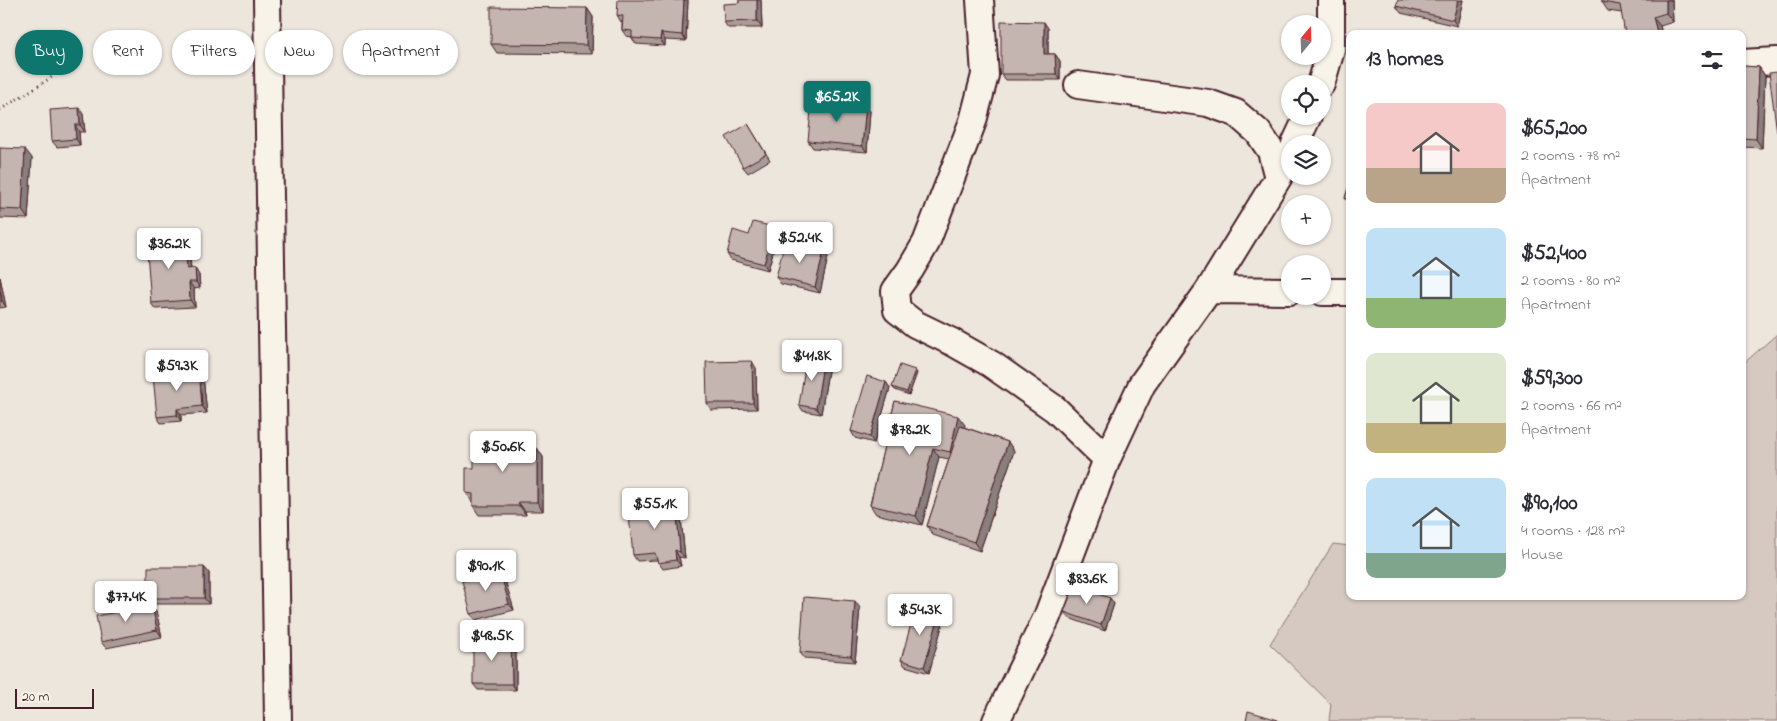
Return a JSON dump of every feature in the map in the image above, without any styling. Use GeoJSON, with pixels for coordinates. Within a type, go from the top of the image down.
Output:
{"type":"FeatureCollection","features":[{"type":"Feature","properties":{"kind":"street"},"geometry":{"type":"LineString","coordinates":[[267,0],[278,721]]}},
{"type":"Feature","properties":{"kind":"street"},"geometry":{"type":"LineString","coordinates":[[980,0],[985,75],[973,120],[926,243],[895,291],[897,310],[915,324],[992,364],[1055,409],[1107,459]]}},
{"type":"Feature","properties":{"kind":"street"},"geometry":{"type":"LineString","coordinates":[[1324,75],[1331,50],[1331,0]]}},
{"type":"Feature","properties":{"kind":"street"},"geometry":{"type":"LineString","coordinates":[[1746,63],[1777,61]]}},
{"type":"Feature","properties":{"kind":"street"},"geometry":{"type":"LineString","coordinates":[[1078,85],[1200,102],[1236,113],[1258,132],[1271,151],[1278,178]]}},
{"type":"Feature","properties":{"kind":"street"},"geometry":{"type":"LineString","coordinates":[[996,721],[1047,617],[1107,459],[1142,384],[1209,290],[1281,172]]}},
{"type":"Feature","properties":{"kind":"street"},"geometry":{"type":"LineString","coordinates":[[1209,290],[1281,291]]}},
{"type":"Feature","properties":{"kind":"street"},"geometry":{"type":"LineString","coordinates":[[1331,292],[1346,292]]}},
{"type":"Feature","properties":{"kind":"path"},"geometry":{"type":"LineString","coordinates":[[0,110],[52,77]]}},
{"type":"Feature","properties":{"kind":"shaded area"},"geometry":{"type":"Polygon","coordinates":[[[1777,334],[1777,721],[1329,721],[1331,704],[1270,644],[1333,544],[1346,546],[1346,600],[1746,600],[1746,361],[1777,334]]]}},
{"type":"Feature","properties":{"kind":"building"},"geometry":{"type":"Polygon","coordinates":[[[618,0],[684,0],[682,35],[661,33],[660,40],[632,38],[632,31],[622,30],[623,16],[617,15],[618,0]]]}},
{"type":"Feature","properties":{"kind":"building"},"geometry":{"type":"Polygon","coordinates":[[[739,0],[757,0],[757,21],[724,22],[723,4],[739,3],[739,0]]]}},
{"type":"Feature","properties":{"kind":"building"},"geometry":{"type":"Polygon","coordinates":[[[1398,0],[1458,0],[1453,20],[1396,6],[1398,0]]]}},
{"type":"Feature","properties":{"kind":"building"},"geometry":{"type":"Polygon","coordinates":[[[1602,0],[1666,0],[1666,13],[1653,17],[1656,30],[1624,30],[1620,5],[1602,2],[1602,0]]]}},
{"type":"Feature","properties":{"kind":"building"},"geometry":{"type":"Polygon","coordinates":[[[491,7],[587,8],[586,45],[491,44],[491,7]]]}},
{"type":"Feature","properties":{"kind":"building"},"geometry":{"type":"Polygon","coordinates":[[[1001,21],[1044,22],[1044,54],[1055,54],[1056,74],[1001,74],[1001,21]]]}},
{"type":"Feature","properties":{"kind":"building"},"geometry":{"type":"Polygon","coordinates":[[[1746,66],[1759,67],[1756,139],[1746,138],[1746,66]]]}},
{"type":"Feature","properties":{"kind":"building"},"geometry":{"type":"Polygon","coordinates":[[[1777,72],[1777,132],[1769,73],[1777,72]]]}},
{"type":"Feature","properties":{"kind":"building"},"geometry":{"type":"Polygon","coordinates":[[[812,100],[866,105],[862,146],[808,141],[812,100]]]}},
{"type":"Feature","properties":{"kind":"building"},"geometry":{"type":"Polygon","coordinates":[[[79,108],[80,125],[75,125],[76,139],[52,141],[50,110],[79,108]]]}},
{"type":"Feature","properties":{"kind":"building"},"geometry":{"type":"Polygon","coordinates":[[[748,124],[766,154],[743,167],[726,137],[748,124]]]}},
{"type":"Feature","properties":{"kind":"building"},"geometry":{"type":"Polygon","coordinates":[[[0,148],[25,149],[22,210],[0,209],[0,148]]]}},
{"type":"Feature","properties":{"kind":"building"},"geometry":{"type":"Polygon","coordinates":[[[753,222],[774,227],[764,264],[727,254],[733,230],[749,235],[753,222]]]}},
{"type":"Feature","properties":{"kind":"building"},"geometry":{"type":"Polygon","coordinates":[[[185,236],[187,269],[195,268],[196,282],[189,282],[190,300],[151,303],[146,239],[185,236]]]}},
{"type":"Feature","properties":{"kind":"building"},"geometry":{"type":"Polygon","coordinates":[[[785,241],[824,251],[815,287],[776,277],[785,241]]]}},
{"type":"Feature","properties":{"kind":"building"},"geometry":{"type":"Polygon","coordinates":[[[807,355],[824,358],[816,408],[799,405],[807,355]]]}},
{"type":"Feature","properties":{"kind":"building"},"geometry":{"type":"Polygon","coordinates":[[[752,361],[753,403],[707,403],[706,362],[752,361]]]}},
{"type":"Feature","properties":{"kind":"building"},"geometry":{"type":"Polygon","coordinates":[[[900,365],[915,370],[907,392],[892,387],[900,365]]]}},
{"type":"Feature","properties":{"kind":"building"},"geometry":{"type":"Polygon","coordinates":[[[199,370],[202,406],[177,409],[177,415],[157,417],[153,375],[199,370]]]}},
{"type":"Feature","properties":{"kind":"building"},"geometry":{"type":"Polygon","coordinates":[[[867,376],[886,382],[870,437],[851,431],[867,376]]]}},
{"type":"Feature","properties":{"kind":"building"},"geometry":{"type":"Polygon","coordinates":[[[895,401],[958,416],[950,452],[933,448],[916,516],[870,505],[895,401]]]}},
{"type":"Feature","properties":{"kind":"building"},"geometry":{"type":"Polygon","coordinates":[[[960,426],[1008,442],[974,542],[927,526],[960,426]]]}},
{"type":"Feature","properties":{"kind":"building"},"geometry":{"type":"Polygon","coordinates":[[[491,436],[524,436],[524,448],[537,448],[537,502],[518,502],[520,506],[473,506],[473,494],[466,493],[466,468],[474,468],[474,447],[491,446],[491,436]]]}},
{"type":"Feature","properties":{"kind":"building"},"geometry":{"type":"Polygon","coordinates":[[[676,502],[680,552],[675,550],[676,560],[658,563],[655,553],[633,555],[628,506],[676,502]]]}},
{"type":"Feature","properties":{"kind":"building"},"geometry":{"type":"Polygon","coordinates":[[[148,567],[204,567],[204,598],[148,598],[148,567]]]}},
{"type":"Feature","properties":{"kind":"building"},"geometry":{"type":"Polygon","coordinates":[[[500,571],[509,604],[471,614],[462,581],[500,571]]]}},
{"type":"Feature","properties":{"kind":"building"},"geometry":{"type":"Polygon","coordinates":[[[1074,586],[1110,598],[1101,625],[1064,612],[1074,586]]]}},
{"type":"Feature","properties":{"kind":"building"},"geometry":{"type":"Polygon","coordinates":[[[804,597],[855,601],[851,656],[800,652],[804,597]]]}},
{"type":"Feature","properties":{"kind":"building"},"geometry":{"type":"Polygon","coordinates":[[[152,605],[157,630],[101,642],[96,616],[152,605]]]}},
{"type":"Feature","properties":{"kind":"building"},"geometry":{"type":"Polygon","coordinates":[[[916,606],[940,613],[924,667],[901,660],[916,606]]]}},
{"type":"Feature","properties":{"kind":"building"},"geometry":{"type":"Polygon","coordinates":[[[473,639],[511,639],[512,684],[473,684],[473,639]]]}},
{"type":"Feature","properties":{"kind":"building"},"geometry":{"type":"Polygon","coordinates":[[[1248,711],[1278,720],[1278,721],[1246,721],[1248,711]]]}}]}
